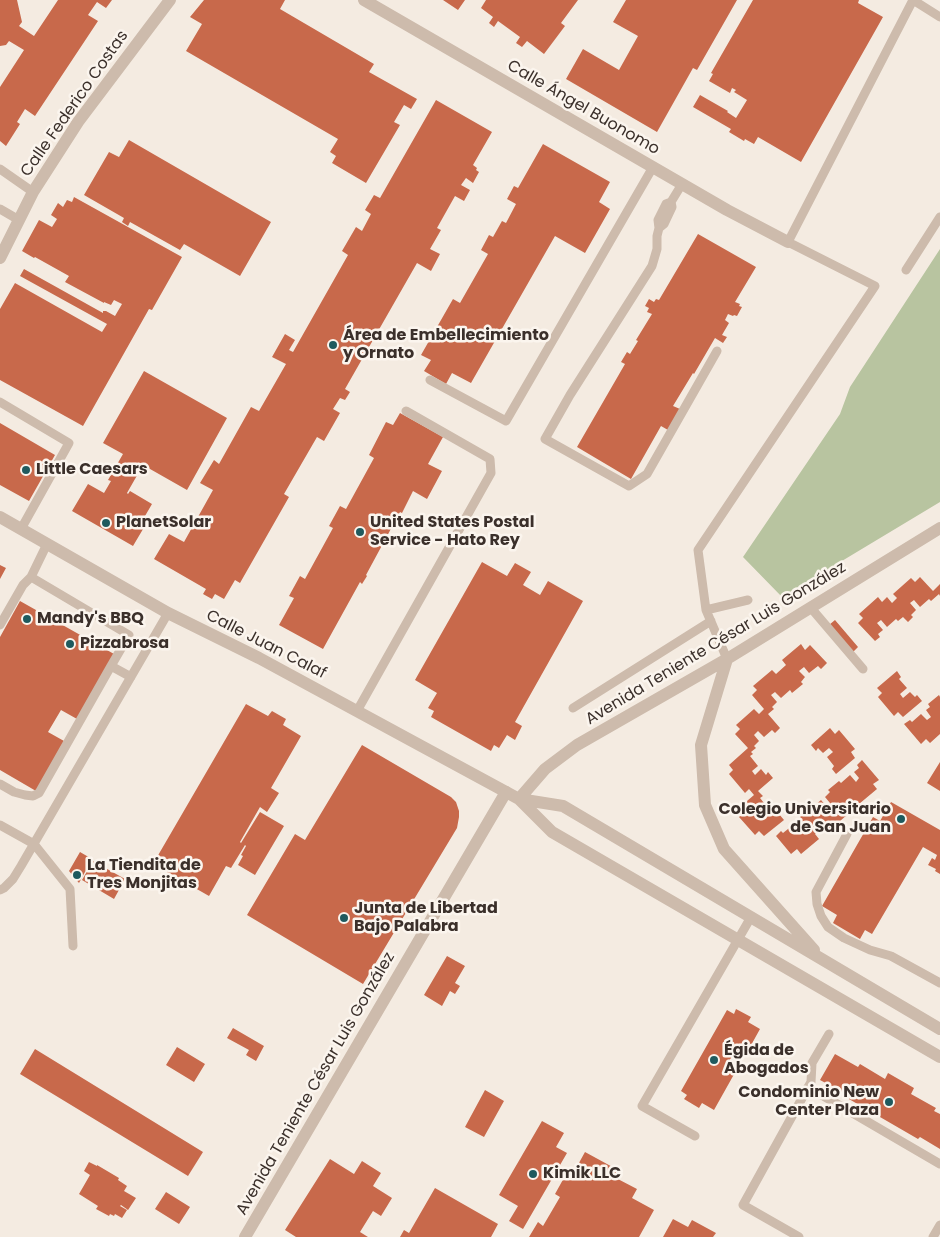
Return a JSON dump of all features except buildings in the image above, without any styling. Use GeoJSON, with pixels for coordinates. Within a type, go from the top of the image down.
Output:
{"type":"FeatureCollection","features":[{"type":"Feature","properties":{"kind":"street","name":"Calle Federico Costas"},"geometry":{"type":"LineString","coordinates":[[0,258],[33,192],[78,122],[170,0]]}},
{"type":"Feature","properties":{"kind":"street","name":"Calle Ángel Buonomo"},"geometry":{"type":"LineString","coordinates":[[364,0],[727,210],[788,242]]}},
{"type":"Feature","properties":{"kind":"street","name":"Calle Juan Calaf"},"geometry":{"type":"LineString","coordinates":[[0,518],[168,613],[259,658],[519,799]]}},
{"type":"Feature","properties":{"kind":"street","name":"Avenida Teniente César Luis González"},"geometry":{"type":"LineString","coordinates":[[519,799],[545,769],[577,745],[727,659],[940,528]]}},
{"type":"Feature","properties":{"kind":"street"},"geometry":{"type":"LineString","coordinates":[[727,659],[701,745],[704,805],[724,849],[822,959]]}},
{"type":"Feature","properties":{"kind":"street","name":"Avenida Teniente César Luis González"},"geometry":{"type":"LineString","coordinates":[[246,1237],[506,792]]}},
{"type":"Feature","properties":{"kind":"street"},"geometry":{"type":"LineString","coordinates":[[519,799],[563,806],[940,1029]]}},
{"type":"Feature","properties":{"kind":"street"},"geometry":{"type":"LineString","coordinates":[[519,799],[552,832],[940,1057]]}},
{"type":"Feature","properties":{"kind":"lane"},"geometry":{"type":"LineString","coordinates":[[727,659],[706,610],[698,550],[875,286],[788,242],[913,0],[940,17]]}},
{"type":"Feature","properties":{"kind":"lane"},"geometry":{"type":"LineString","coordinates":[[430,380],[506,422],[653,167]]}},
{"type":"Feature","properties":{"kind":"lane"},"geometry":{"type":"LineString","coordinates":[[0,169],[33,192]]}},
{"type":"Feature","properties":{"kind":"lane"},"geometry":{"type":"LineString","coordinates":[[682,184],[672,202],[666,204],[658,220],[657,249],[652,266],[570,395],[545,439],[629,486],[647,474],[717,351]]}},
{"type":"Feature","properties":{"kind":"lane"},"geometry":{"type":"LineString","coordinates":[[0,209],[19,220]]}},
{"type":"Feature","properties":{"kind":"lane"},"geometry":{"type":"LineString","coordinates":[[906,270],[940,216]]}},
{"type":"Feature","properties":{"kind":"lane"},"geometry":{"type":"LineString","coordinates":[[0,402],[68,443],[20,529]]}},
{"type":"Feature","properties":{"kind":"lane"},"geometry":{"type":"LineString","coordinates":[[357,711],[491,472],[490,459],[406,411]]}},
{"type":"Feature","properties":{"kind":"lane"},"geometry":{"type":"LineString","coordinates":[[0,625],[23,585],[31,577],[48,544]]}},
{"type":"Feature","properties":{"kind":"lane"},"geometry":{"type":"LineString","coordinates":[[0,784],[14,792],[25,795],[33,796],[38,793],[128,635],[31,577]]}},
{"type":"Feature","properties":{"kind":"lane"},"geometry":{"type":"LineString","coordinates":[[706,610],[748,600]]}},
{"type":"Feature","properties":{"kind":"lane"},"geometry":{"type":"LineString","coordinates":[[811,608],[863,669]]}},
{"type":"Feature","properties":{"kind":"lane"},"geometry":{"type":"LineString","coordinates":[[0,890],[13,879],[168,613]]}},
{"type":"Feature","properties":{"kind":"lane"},"geometry":{"type":"LineString","coordinates":[[573,708],[710,621]]}},
{"type":"Feature","properties":{"kind":"lane"},"geometry":{"type":"LineString","coordinates":[[111,666],[131,677]]}},
{"type":"Feature","properties":{"kind":"lane"},"geometry":{"type":"LineString","coordinates":[[0,825],[34,844],[70,889],[73,946]]}},
{"type":"Feature","properties":{"kind":"lane"},"geometry":{"type":"LineString","coordinates":[[847,834],[816,892],[821,916],[828,926],[844,938],[870,950],[890,956],[940,983]]}},
{"type":"Feature","properties":{"kind":"lane"},"geometry":{"type":"LineString","coordinates":[[695,1136],[642,1106],[751,917]]}},
{"type":"Feature","properties":{"kind":"lane"},"geometry":{"type":"LineString","coordinates":[[799,1237],[743,1205],[812,1082],[812,1064],[829,1034]]}},
{"type":"Feature","properties":{"kind":"lane"},"geometry":{"type":"LineString","coordinates":[[808,1087],[940,1164]]}},
{"type":"Feature","properties":{"kind":"lane"},"geometry":{"type":"LineString","coordinates":[[933,1237],[940,1225]]}},
{"type":"Feature","properties":{"kind":"green space"},"geometry":{"type":"Polygon","coordinates":[[[940,249],[940,502],[782,597],[743,557],[840,414],[850,387],[940,249]]]}},
{"type":"Feature","properties":{"kind":"place","name":"Área de Embellecimiento y Ornato"},"geometry":{"type":"Point","coordinates":[333,345]}},
{"type":"Feature","properties":{"kind":"place","name":"Little Caesars"},"geometry":{"type":"Point","coordinates":[26,470]}},
{"type":"Feature","properties":{"kind":"place","name":"PlanetSolar"},"geometry":{"type":"Point","coordinates":[106,523]}},
{"type":"Feature","properties":{"kind":"place","name":"United States Postal Service - Hato Rey"},"geometry":{"type":"Point","coordinates":[360,532]}},
{"type":"Feature","properties":{"kind":"place","name":"Mandy's BBQ"},"geometry":{"type":"Point","coordinates":[27,619]}},
{"type":"Feature","properties":{"kind":"place","name":"Pizzabrosa"},"geometry":{"type":"Point","coordinates":[70,644]}},
{"type":"Feature","properties":{"kind":"place","name":"Colegio Universitario de San Juan"},"geometry":{"type":"Point","coordinates":[901,819]}},
{"type":"Feature","properties":{"kind":"place","name":"La Tiendita de Tres Monjitas"},"geometry":{"type":"Point","coordinates":[77,875]}},
{"type":"Feature","properties":{"kind":"place","name":"Junta de Libertad Bajo Palabra"},"geometry":{"type":"Point","coordinates":[344,918]}},
{"type":"Feature","properties":{"kind":"place","name":"Égida de Abogados"},"geometry":{"type":"Point","coordinates":[714,1060]}},
{"type":"Feature","properties":{"kind":"place","name":"Condominio New Center Plaza"},"geometry":{"type":"Point","coordinates":[889,1102]}},
{"type":"Feature","properties":{"kind":"place","name":"Kimik LLC"},"geometry":{"type":"Point","coordinates":[533,1174]}}]}
